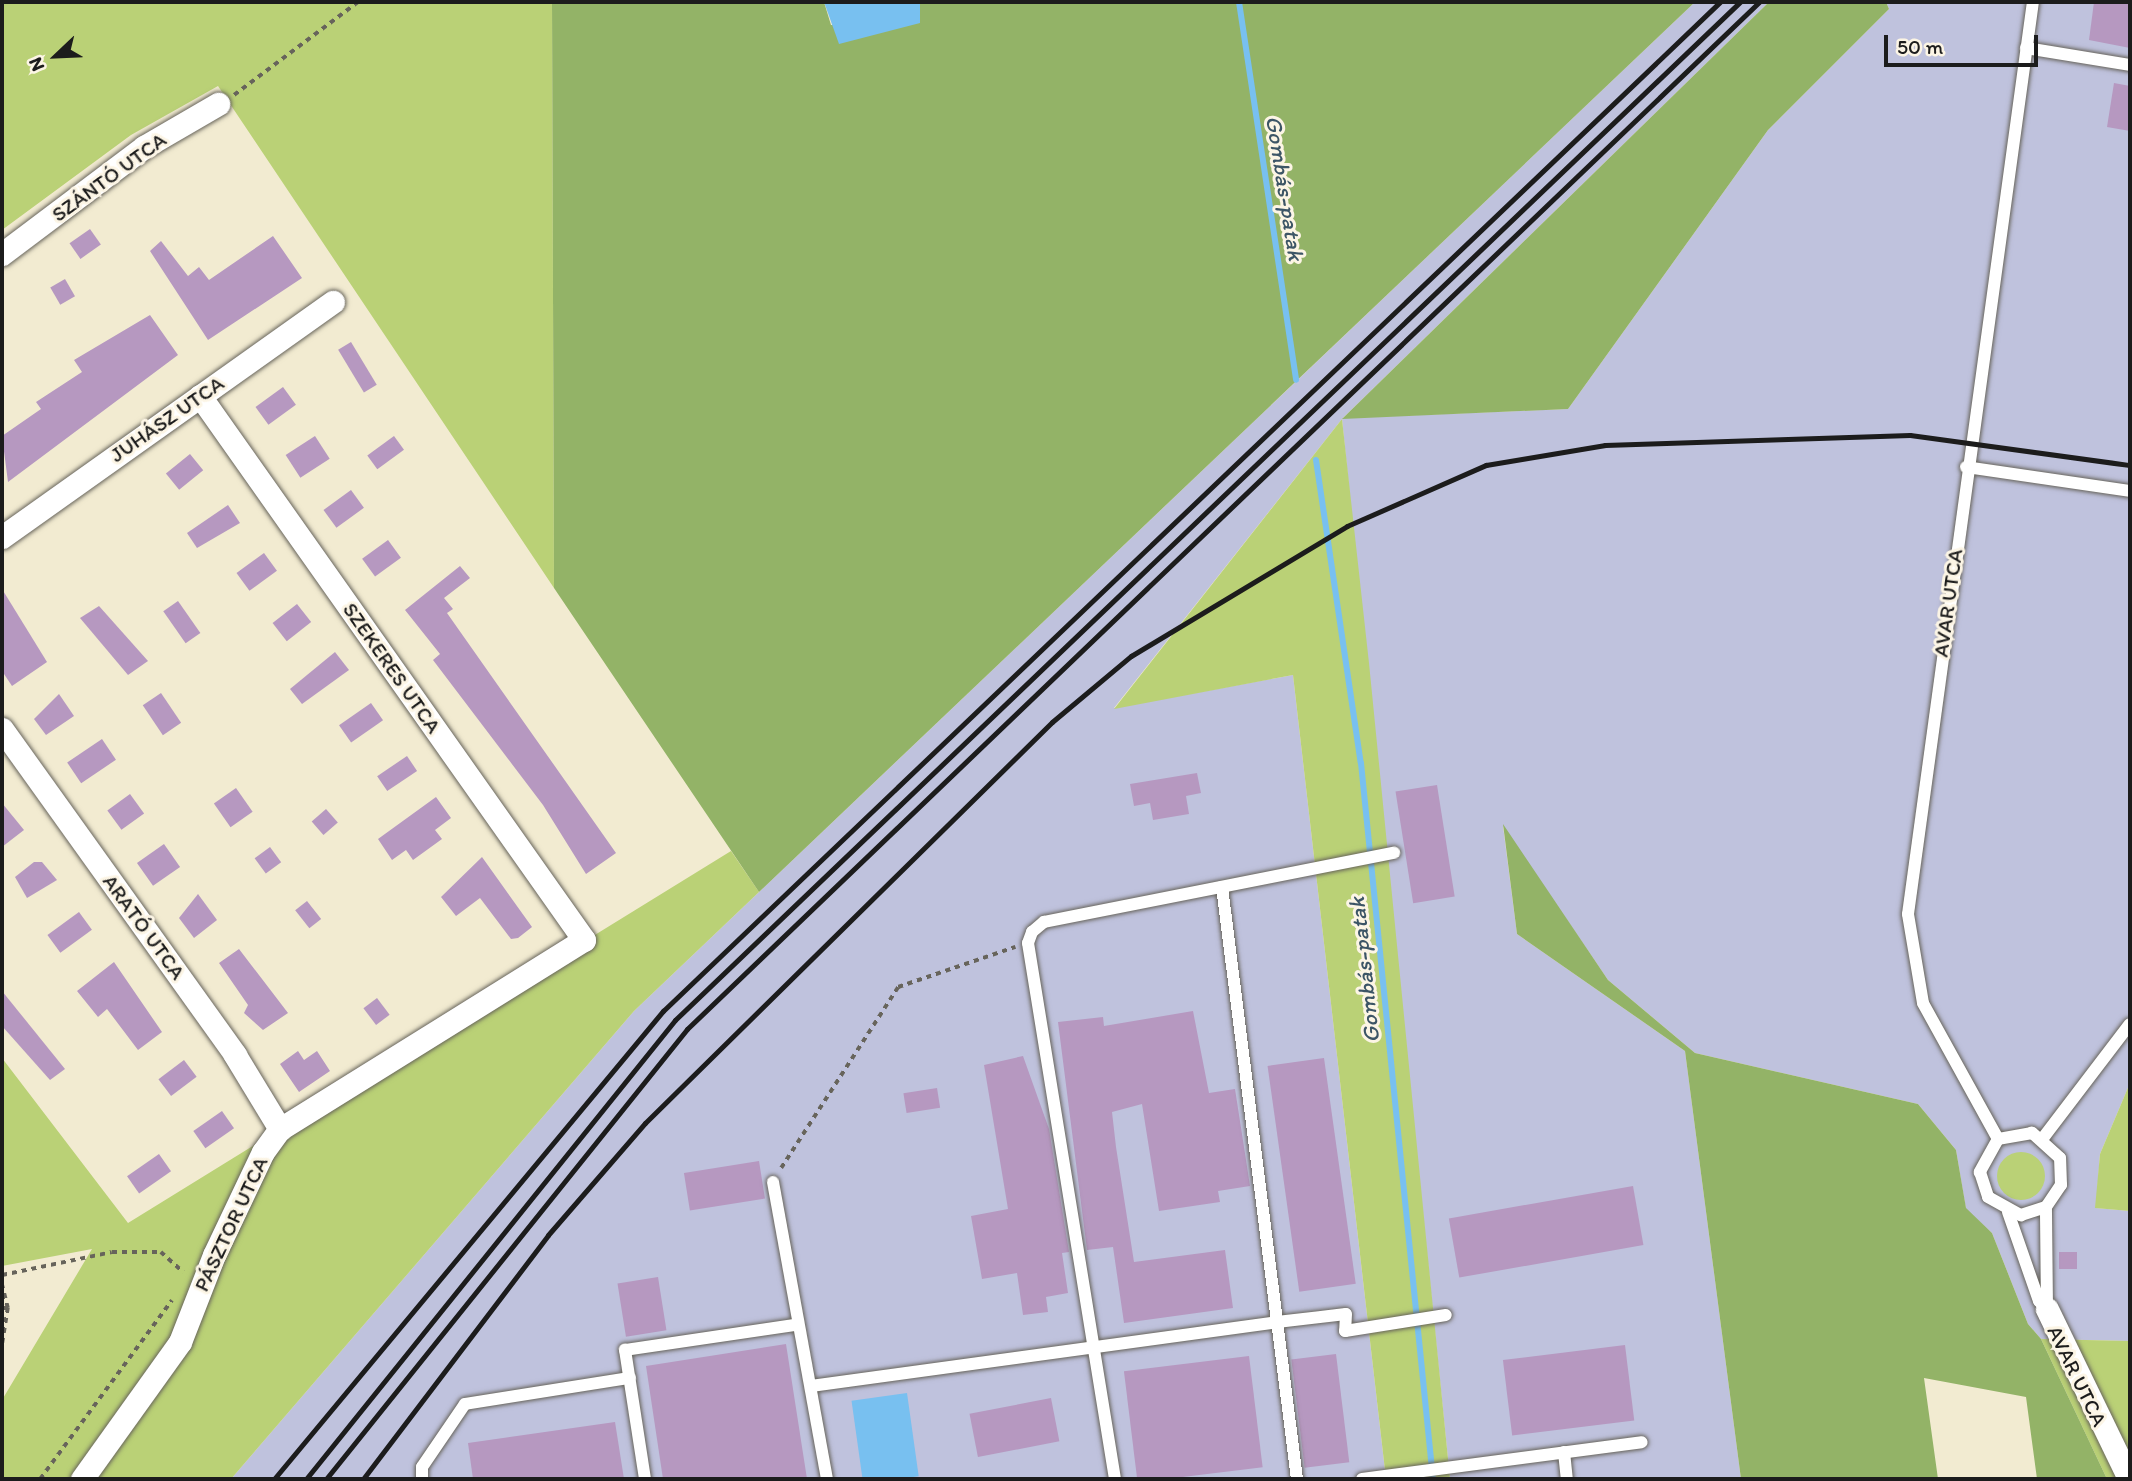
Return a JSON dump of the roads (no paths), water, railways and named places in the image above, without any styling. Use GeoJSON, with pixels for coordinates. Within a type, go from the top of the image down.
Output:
{"type":"FeatureCollection","features":[{"type":"Feature","properties":{"kind":"street","name":"SZÁNTÓ UTCA"},"geometry":{"type":"LineString","coordinates":[[2,254],[144,147],[218,104]]}},
{"type":"Feature","properties":{"kind":"street","name":"JUHÁSZ UTCA"},"geometry":{"type":"LineString","coordinates":[[2,537],[333,302]]}},
{"type":"Feature","properties":{"kind":"street","name":"SZEKERES UTCA"},"geometry":{"type":"LineString","coordinates":[[200,396],[584,940]]}},
{"type":"Feature","properties":{"kind":"street","name":"ARATÓ UTCA"},"geometry":{"type":"LineString","coordinates":[[2,729],[234,1055],[280,1129]]}},
{"type":"Feature","properties":{"kind":"street","name":"PÁSZTOR UTCA"},"geometry":{"type":"LineString","coordinates":[[82,1479],[180,1342],[214,1255],[263,1152],[280,1129],[584,940]]}},
{"type":"Feature","properties":{"kind":"street","name":"AVAR UTCA"},"geometry":{"type":"LineString","coordinates":[[2047,1309],[2129,1479]]}},
{"type":"Feature","properties":{"kind":"lane","name":"AVAR UTCA"},"geometry":{"type":"LineString","coordinates":[[2033,2],[1966,467],[1908,936],[1931,1023],[1998,1139],[1980,1172],[1988,1197],[2008,1213],[2039,1301],[2047,1309]]}},
{"type":"Feature","properties":{"kind":"lane"},"geometry":{"type":"LineString","coordinates":[[2026,48],[2130,65]]}},
{"type":"Feature","properties":{"kind":"lane"},"geometry":{"type":"LineString","coordinates":[[1966,467],[2130,491]]}},
{"type":"Feature","properties":{"kind":"lane"},"geometry":{"type":"LineString","coordinates":[[1115,1479],[1028,943],[1044,922],[1394,853]]}},
{"type":"Feature","properties":{"kind":"lane"},"geometry":{"type":"LineString","coordinates":[[1222,887],[1297,1479]]}},
{"type":"Feature","properties":{"kind":"lane"},"geometry":{"type":"LineString","coordinates":[[1998,1139],[2021,1132],[2043,1138],[2130,1024]]}},
{"type":"Feature","properties":{"kind":"lane","name":"AVAR UTCA"},"geometry":{"type":"LineString","coordinates":[[2043,1138],[2063,1171],[2046,1207],[2047,1309]]}},
{"type":"Feature","properties":{"kind":"lane"},"geometry":{"type":"LineString","coordinates":[[773,1182],[795,1325],[811,1386],[827,1479]]}},
{"type":"Feature","properties":{"kind":"lane"},"geometry":{"type":"LineString","coordinates":[[2008,1213],[2046,1207]]}},
{"type":"Feature","properties":{"kind":"lane"},"geometry":{"type":"LineString","coordinates":[[811,1386],[1094,1351],[1277,1322],[1346,1314],[1345,1331],[1446,1315]]}},
{"type":"Feature","properties":{"kind":"lane"},"geometry":{"type":"LineString","coordinates":[[645,1479],[625,1350],[795,1325]]}},
{"type":"Feature","properties":{"kind":"lane"},"geometry":{"type":"LineString","coordinates":[[422,1479],[422,1467],[465,1404],[629,1378]]}},
{"type":"Feature","properties":{"kind":"lane"},"geometry":{"type":"LineString","coordinates":[[1362,1479],[1642,1442]]}},
{"type":"Feature","properties":{"kind":"lane"},"geometry":{"type":"LineString","coordinates":[[1564,1452],[1567,1479]]}},
{"type":"Feature","properties":{"kind":"water"},"geometry":{"type":"Polygon","coordinates":[[[824,2],[920,2],[920,23],[839,44],[824,2]]]}},
{"type":"Feature","properties":{"kind":"water"},"geometry":{"type":"Polygon","coordinates":[[[907,1393],[919,1476],[863,1479],[852,1401],[907,1393]]]}},
{"type":"Feature","properties":{"kind":"waterway","name":"Gombás-patak"},"geometry":{"type":"LineString","coordinates":[[1239,2],[1296,380]]}},
{"type":"Feature","properties":{"kind":"waterway","name":"Gombás-patak"},"geometry":{"type":"LineString","coordinates":[[1316,460],[1361,763],[1433,1479]]}},
{"type":"Feature","properties":{"kind":"railway"},"geometry":{"type":"LineString","coordinates":[[274,1479],[663,1011],[1720,2]]}},
{"type":"Feature","properties":{"kind":"railway"},"geometry":{"type":"LineString","coordinates":[[306,1479],[675,1020],[1740,2]]}},
{"type":"Feature","properties":{"kind":"railway"},"geometry":{"type":"LineString","coordinates":[[326,1479],[687,1029],[1759,2]]}},
{"type":"Feature","properties":{"kind":"railway"},"geometry":{"type":"LineString","coordinates":[[363,1479],[548,1235],[645,1123],[1052,722],[1131,656],[1347,526],[1486,465],[1605,445],[1910,435],[2130,465]]}}]}
